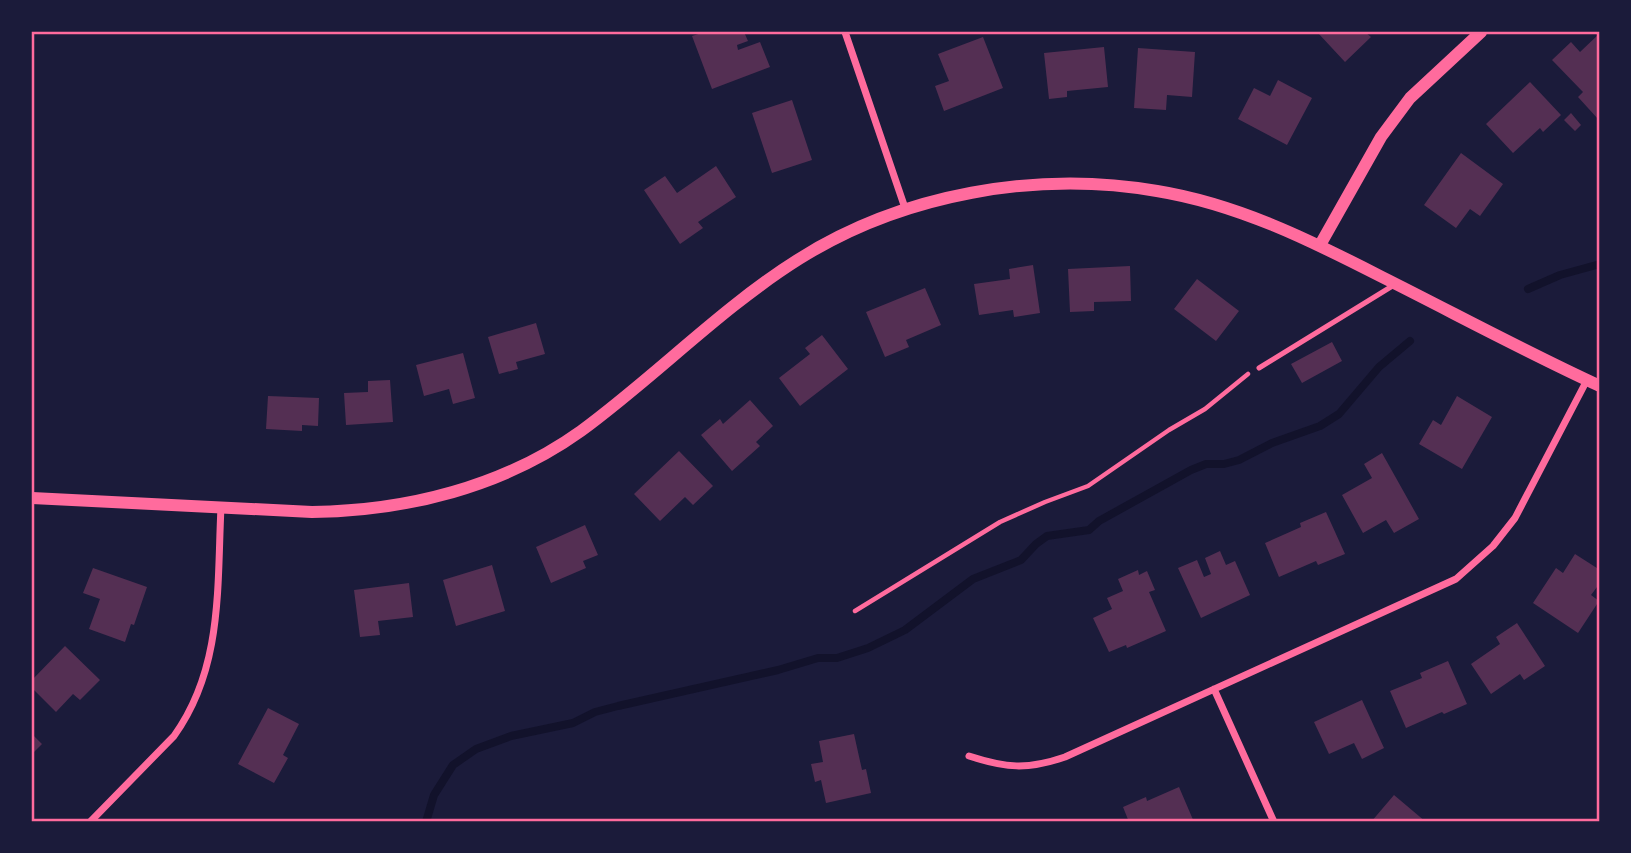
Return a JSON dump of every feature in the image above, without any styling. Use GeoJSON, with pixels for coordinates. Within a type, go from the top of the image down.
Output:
{"type":"FeatureCollection","features":[{"type":"Feature","properties":{"kind":"street"},"geometry":{"type":"LineString","coordinates":[[845,32],[905,208]]}},
{"type":"Feature","properties":{"kind":"street"},"geometry":{"type":"LineString","coordinates":[[1320,245],[1381,137],[1403,108],[1444,64],[1481,32]]}},
{"type":"Feature","properties":{"kind":"street"},"geometry":{"type":"LineString","coordinates":[[32,498],[343,512],[396,506],[437,497],[487,481],[535,459],[579,432],[752,291],[801,258],[853,230],[905,208],[980,191],[1042,185],[1100,185],[1154,190],[1196,199],[1251,216],[1320,245],[1593,383],[1515,518],[1474,565],[1438,589],[1065,757],[1044,764],[1006,766],[969,757]]}},
{"type":"Feature","properties":{"kind":"street"},"geometry":{"type":"LineString","coordinates":[[90,821],[174,736],[186,720],[204,682],[214,643],[221,508]]}},
{"type":"Feature","properties":{"kind":"street"},"geometry":{"type":"LineString","coordinates":[[1214,689],[1274,821]]}},
{"type":"Feature","properties":{"kind":"lane"},"geometry":{"type":"LineString","coordinates":[[1259,368],[1396,284]]}},
{"type":"Feature","properties":{"kind":"path"},"geometry":{"type":"LineString","coordinates":[[855,611],[1000,523],[1087,486],[1169,430],[1205,410],[1239,380],[1259,368]]}},
{"type":"Feature","properties":{"kind":"building"},"geometry":{"type":"Polygon","coordinates":[[[705,32],[744,32],[748,41],[737,45],[738,50],[760,42],[770,67],[712,89],[692,36],[705,32]]]}},
{"type":"Feature","properties":{"kind":"building"},"geometry":{"type":"Polygon","coordinates":[[[1319,32],[1365,32],[1371,37],[1345,62],[1319,32]]]}},
{"type":"Feature","properties":{"kind":"building"},"geometry":{"type":"Polygon","coordinates":[[[1600,33],[1598,119],[1578,97],[1583,92],[1552,60],[1571,42],[1580,52],[1600,33]]]}},
{"type":"Feature","properties":{"kind":"building"},"geometry":{"type":"Polygon","coordinates":[[[983,37],[1003,88],[944,111],[935,86],[949,81],[938,54],[983,37]]]}},
{"type":"Feature","properties":{"kind":"building"},"geometry":{"type":"Polygon","coordinates":[[[1104,47],[1108,87],[1067,91],[1067,97],[1049,99],[1044,53],[1104,47]]]}},
{"type":"Feature","properties":{"kind":"building"},"geometry":{"type":"Polygon","coordinates":[[[1138,48],[1195,52],[1192,97],[1167,95],[1166,110],[1134,108],[1138,48]]]}},
{"type":"Feature","properties":{"kind":"building"},"geometry":{"type":"Polygon","coordinates":[[[1278,80],[1312,98],[1287,145],[1238,119],[1254,88],[1270,96],[1278,80]]]}},
{"type":"Feature","properties":{"kind":"building"},"geometry":{"type":"Polygon","coordinates":[[[1530,82],[1561,115],[1543,132],[1540,128],[1513,153],[1486,124],[1530,82]]]}},
{"type":"Feature","properties":{"kind":"building"},"geometry":{"type":"Polygon","coordinates":[[[792,100],[812,160],[772,173],[752,113],[792,100]]]}},
{"type":"Feature","properties":{"kind":"building"},"geometry":{"type":"Polygon","coordinates":[[[1571,113],[1581,125],[1575,131],[1564,120],[1571,113]]]}},
{"type":"Feature","properties":{"kind":"building"},"geometry":{"type":"Polygon","coordinates":[[[1461,153],[1503,184],[1480,216],[1470,209],[1456,228],[1424,205],[1461,153]]]}},
{"type":"Feature","properties":{"kind":"building"},"geometry":{"type":"Polygon","coordinates":[[[716,166],[736,197],[698,222],[703,228],[680,244],[644,190],[665,176],[677,193],[716,166]]]}},
{"type":"Feature","properties":{"kind":"building"},"geometry":{"type":"Polygon","coordinates":[[[1033,265],[1040,313],[1014,317],[1013,310],[979,315],[974,284],[1010,279],[1009,269],[1033,265]]]}},
{"type":"Feature","properties":{"kind":"building"},"geometry":{"type":"Polygon","coordinates":[[[1130,266],[1131,301],[1094,302],[1094,311],[1070,312],[1068,269],[1130,266]]]}},
{"type":"Feature","properties":{"kind":"building"},"geometry":{"type":"Polygon","coordinates":[[[1197,279],[1239,311],[1216,341],[1174,309],[1197,279]]]}},
{"type":"Feature","properties":{"kind":"building"},"geometry":{"type":"Polygon","coordinates":[[[925,288],[941,325],[906,340],[909,347],[885,357],[866,312],[925,288]]]}},
{"type":"Feature","properties":{"kind":"building"},"geometry":{"type":"Polygon","coordinates":[[[536,323],[545,354],[516,362],[518,369],[499,374],[488,337],[536,323]]]}},
{"type":"Feature","properties":{"kind":"building"},"geometry":{"type":"Polygon","coordinates":[[[822,335],[848,369],[800,406],[779,378],[810,354],[805,348],[822,335]]]}},
{"type":"Feature","properties":{"kind":"building"},"geometry":{"type":"Polygon","coordinates":[[[1332,342],[1342,361],[1302,383],[1291,364],[1332,342]]]}},
{"type":"Feature","properties":{"kind":"building"},"geometry":{"type":"Polygon","coordinates":[[[463,353],[475,398],[453,404],[449,389],[424,396],[416,365],[463,353]]]}},
{"type":"Feature","properties":{"kind":"building"},"geometry":{"type":"Polygon","coordinates":[[[390,380],[393,422],[346,425],[344,393],[368,392],[368,381],[390,380]]]}},
{"type":"Feature","properties":{"kind":"building"},"geometry":{"type":"Polygon","coordinates":[[[268,396],[319,398],[318,426],[302,425],[302,431],[266,429],[268,396]]]}},
{"type":"Feature","properties":{"kind":"building"},"geometry":{"type":"Polygon","coordinates":[[[1457,396],[1492,417],[1462,469],[1419,444],[1433,420],[1441,425],[1457,396]]]}},
{"type":"Feature","properties":{"kind":"building"},"geometry":{"type":"Polygon","coordinates":[[[750,400],[773,426],[756,442],[760,446],[732,471],[701,435],[720,419],[723,424],[750,400]]]}},
{"type":"Feature","properties":{"kind":"building"},"geometry":{"type":"Polygon","coordinates":[[[679,451],[713,486],[693,505],[685,497],[660,521],[634,494],[679,451]]]}},
{"type":"Feature","properties":{"kind":"building"},"geometry":{"type":"Polygon","coordinates":[[[1382,453],[1419,519],[1394,533],[1386,520],[1363,533],[1342,495],[1372,478],[1364,464],[1382,453]]]}},
{"type":"Feature","properties":{"kind":"building"},"geometry":{"type":"Polygon","coordinates":[[[1326,512],[1345,554],[1318,565],[1316,561],[1279,577],[1265,543],[1326,512]]]}},
{"type":"Feature","properties":{"kind":"building"},"geometry":{"type":"Polygon","coordinates":[[[585,525],[598,555],[583,561],[586,568],[551,583],[536,547],[585,525]]]}},
{"type":"Feature","properties":{"kind":"building"},"geometry":{"type":"Polygon","coordinates":[[[1220,551],[1226,565],[1235,561],[1250,595],[1201,618],[1178,568],[1197,560],[1204,577],[1211,574],[1205,558],[1220,551]]]}},
{"type":"Feature","properties":{"kind":"building"},"geometry":{"type":"Polygon","coordinates":[[[1575,554],[1600,570],[1600,583],[1591,595],[1599,601],[1578,633],[1533,603],[1556,568],[1563,573],[1575,554]]]}},
{"type":"Feature","properties":{"kind":"building"},"geometry":{"type":"Polygon","coordinates":[[[492,565],[505,611],[456,626],[443,580],[492,565]]]}},
{"type":"Feature","properties":{"kind":"building"},"geometry":{"type":"Polygon","coordinates":[[[93,568],[147,587],[125,642],[89,629],[100,599],[83,593],[93,568]]]}},
{"type":"Feature","properties":{"kind":"building"},"geometry":{"type":"Polygon","coordinates":[[[1138,570],[1139,575],[1147,571],[1155,590],[1149,592],[1166,631],[1127,648],[1126,645],[1109,652],[1093,618],[1112,609],[1107,598],[1123,591],[1118,579],[1138,570]]]}},
{"type":"Feature","properties":{"kind":"building"},"geometry":{"type":"Polygon","coordinates":[[[409,583],[413,617],[378,621],[380,635],[360,637],[354,590],[409,583]]]}},
{"type":"Feature","properties":{"kind":"building"},"geometry":{"type":"Polygon","coordinates":[[[1517,623],[1545,666],[1524,680],[1520,674],[1491,694],[1471,664],[1500,644],[1496,637],[1517,623]]]}},
{"type":"Feature","properties":{"kind":"building"},"geometry":{"type":"Polygon","coordinates":[[[65,646],[100,680],[80,700],[73,694],[56,712],[32,688],[32,680],[65,646]]]}},
{"type":"Feature","properties":{"kind":"building"},"geometry":{"type":"Polygon","coordinates":[[[1448,661],[1467,704],[1406,728],[1390,691],[1422,678],[1420,673],[1448,661]]]}},
{"type":"Feature","properties":{"kind":"building"},"geometry":{"type":"Polygon","coordinates":[[[1362,700],[1384,748],[1362,759],[1354,743],[1329,754],[1314,722],[1362,700]]]}},
{"type":"Feature","properties":{"kind":"building"},"geometry":{"type":"Polygon","coordinates":[[[268,708],[299,724],[283,755],[288,758],[274,783],[238,764],[268,708]]]}},
{"type":"Feature","properties":{"kind":"building"},"geometry":{"type":"Polygon","coordinates":[[[32,734],[42,744],[32,754],[32,734]]]}},
{"type":"Feature","properties":{"kind":"building"},"geometry":{"type":"Polygon","coordinates":[[[854,734],[862,770],[866,769],[871,793],[826,803],[821,780],[815,782],[811,764],[823,762],[819,741],[854,734]]]}},
{"type":"Feature","properties":{"kind":"building"},"geometry":{"type":"Polygon","coordinates":[[[1179,787],[1194,822],[1129,822],[1123,807],[1146,797],[1147,801],[1179,787]]]}},
{"type":"Feature","properties":{"kind":"building"},"geometry":{"type":"Polygon","coordinates":[[[1394,795],[1426,822],[1371,822],[1394,795]]]}},
{"type":"Feature","properties":{"kind":"waterway"},"geometry":{"type":"LineString","coordinates":[[1528,289],[1560,275],[1600,264]]}},
{"type":"Feature","properties":{"kind":"waterway"},"geometry":{"type":"LineString","coordinates":[[426,822],[434,795],[453,765],[476,749],[511,736],[573,723],[595,712],[618,706],[778,670],[818,658],[837,658],[868,648],[905,630],[973,579],[1021,560],[1047,536],[1089,530],[1099,521],[1191,470],[1206,464],[1224,464],[1239,460],[1272,443],[1320,426],[1339,414],[1379,367],[1410,341]]}}]}
